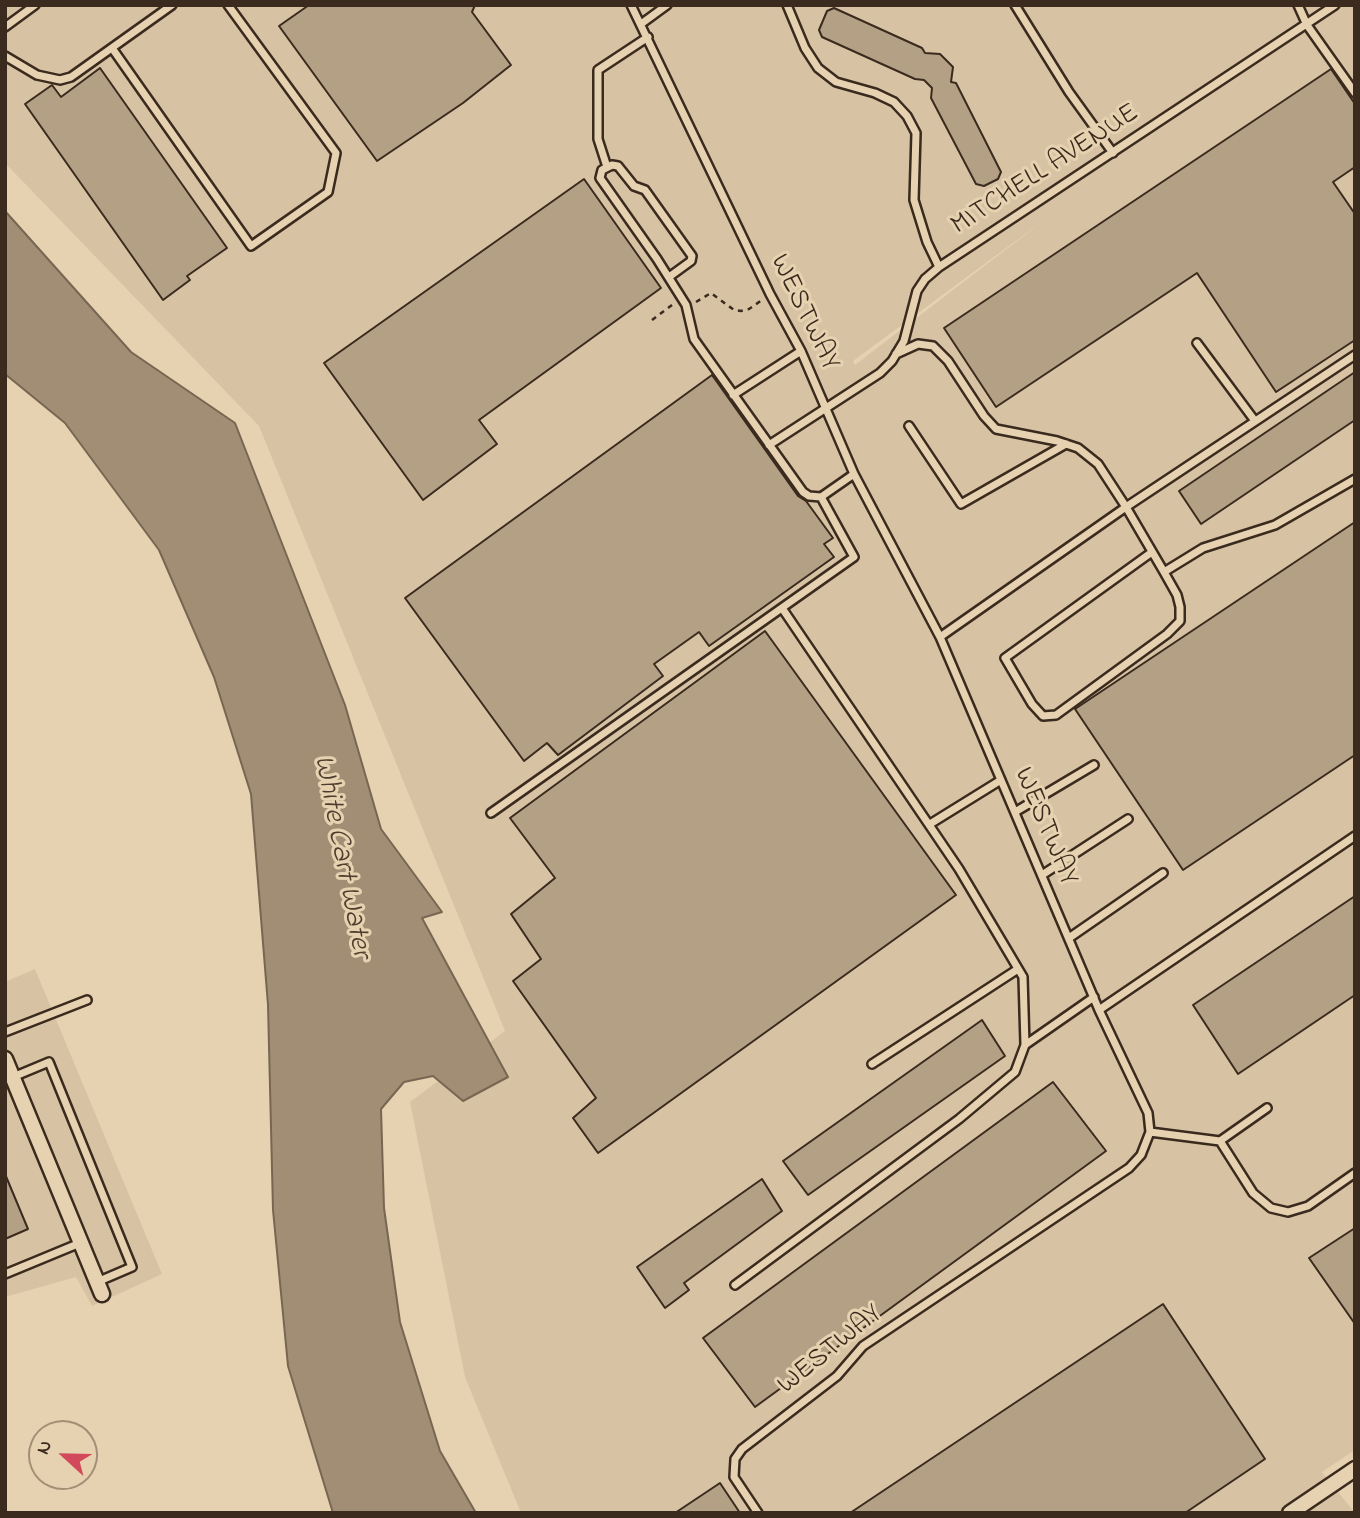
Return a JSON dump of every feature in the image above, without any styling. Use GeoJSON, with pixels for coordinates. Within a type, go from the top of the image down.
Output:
{"type":"FeatureCollection","features":[{"type":"Feature","properties":{"kind":"street"},"geometry":{"type":"LineString","coordinates":[[5,1059],[100,1288]]}},
{"type":"Feature","properties":{"kind":"street"},"geometry":{"type":"LineString","coordinates":[[1290,1513],[1355,1469]]}},
{"type":"Feature","properties":{"kind":"lane"},"geometry":{"type":"LineString","coordinates":[[5,27],[35,5]]}},
{"type":"Feature","properties":{"kind":"lane"},"geometry":{"type":"LineString","coordinates":[[5,56],[37,75],[60,80],[71,77],[172,5]]}},
{"type":"Feature","properties":{"kind":"lane"},"geometry":{"type":"LineString","coordinates":[[112,48],[251,246],[328,192],[336,153],[228,5]]}},
{"type":"Feature","properties":{"kind":"lane","name":"WESTWAY"},"geometry":{"type":"LineString","coordinates":[[631,5],[770,294],[801,351],[853,474],[940,637],[1099,1010],[1148,1113],[1150,1132],[1141,1155],[1129,1168],[863,1346],[837,1376],[742,1449],[735,1459],[734,1476],[758,1513]]}},
{"type":"Feature","properties":{"kind":"lane"},"geometry":{"type":"LineString","coordinates":[[641,24],[667,5]]}},
{"type":"Feature","properties":{"kind":"lane"},"geometry":{"type":"LineString","coordinates":[[787,5],[805,48],[818,68],[836,82],[875,93],[894,102],[907,116],[916,133],[914,200],[927,242],[939,267]]}},
{"type":"Feature","properties":{"kind":"lane"},"geometry":{"type":"LineString","coordinates":[[1015,5],[1069,92],[1113,153]]}},
{"type":"Feature","properties":{"kind":"lane"},"geometry":{"type":"LineString","coordinates":[[1298,5],[1307,25],[1355,93]]}},
{"type":"Feature","properties":{"kind":"lane","name":"MITCHELL AVENUE"},"geometry":{"type":"LineString","coordinates":[[769,445],[880,373],[904,341],[917,292],[925,278],[939,267],[1335,5]]}},
{"type":"Feature","properties":{"kind":"lane"},"geometry":{"type":"LineString","coordinates":[[607,167],[598,139],[598,70],[648,37]]}},
{"type":"Feature","properties":{"kind":"lane"},"geometry":{"type":"LineString","coordinates":[[669,277],[691,261],[692,256],[645,190],[634,186],[618,166],[607,167],[600,173],[600,178],[686,305],[694,339],[803,492],[808,496],[821,498],[853,474]]}},
{"type":"Feature","properties":{"kind":"lane"},"geometry":{"type":"LineString","coordinates":[[1197,343],[1255,421]]}},
{"type":"Feature","properties":{"kind":"lane"},"geometry":{"type":"LineString","coordinates":[[896,354],[918,344],[933,346],[948,361],[984,416],[996,429],[1078,447],[1098,464],[1126,507],[1164,572],[1177,596],[1181,607],[1180,621],[1167,634],[1056,715],[1043,716],[1032,704],[1006,658],[1152,552]]}},
{"type":"Feature","properties":{"kind":"lane"},"geometry":{"type":"LineString","coordinates":[[733,395],[801,351]]}},
{"type":"Feature","properties":{"kind":"lane"},"geometry":{"type":"LineString","coordinates":[[940,637],[1126,507],[1355,355]]}},
{"type":"Feature","properties":{"kind":"lane"},"geometry":{"type":"LineString","coordinates":[[909,426],[961,504],[1066,444]]}},
{"type":"Feature","properties":{"kind":"lane"},"geometry":{"type":"LineString","coordinates":[[1164,572],[1203,548],[1275,525],[1355,479]]}},
{"type":"Feature","properties":{"kind":"lane"},"geometry":{"type":"LineString","coordinates":[[491,813],[855,557],[821,498]]}},
{"type":"Feature","properties":{"kind":"lane"},"geometry":{"type":"LineString","coordinates":[[735,1284],[959,1119],[1015,1072],[1025,1045],[1023,977],[930,824],[782,608]]}},
{"type":"Feature","properties":{"kind":"lane"},"geometry":{"type":"LineString","coordinates":[[1015,812],[1094,765]]}},
{"type":"Feature","properties":{"kind":"lane"},"geometry":{"type":"LineString","coordinates":[[930,824],[1001,780]]}},
{"type":"Feature","properties":{"kind":"lane"},"geometry":{"type":"LineString","coordinates":[[1042,875],[1128,819]]}},
{"type":"Feature","properties":{"kind":"lane"},"geometry":{"type":"LineString","coordinates":[[1099,1010],[1355,836]]}},
{"type":"Feature","properties":{"kind":"lane"},"geometry":{"type":"LineString","coordinates":[[1069,938],[1163,873]]}},
{"type":"Feature","properties":{"kind":"lane"},"geometry":{"type":"LineString","coordinates":[[872,1064],[1018,970]]}},
{"type":"Feature","properties":{"kind":"lane"},"geometry":{"type":"LineString","coordinates":[[1025,1045],[1094,997]]}},
{"type":"Feature","properties":{"kind":"lane"},"geometry":{"type":"LineString","coordinates":[[5,1032],[87,1000]]}},
{"type":"Feature","properties":{"kind":"lane"},"geometry":{"type":"LineString","coordinates":[[12,1077],[49,1062],[132,1267],[100,1288]]}},
{"type":"Feature","properties":{"kind":"lane"},"geometry":{"type":"LineString","coordinates":[[1150,1132],[1220,1141],[1267,1108]]}},
{"type":"Feature","properties":{"kind":"lane"},"geometry":{"type":"LineString","coordinates":[[1220,1141],[1253,1193],[1271,1208],[1288,1212],[1308,1206],[1355,1173]]}},
{"type":"Feature","properties":{"kind":"lane"},"geometry":{"type":"LineString","coordinates":[[5,1274],[81,1242]]}},
{"type":"Feature","properties":{"kind":"path"},"geometry":{"type":"LineString","coordinates":[[652,320],[672,305],[686,305],[711,293],[734,310],[741,311],[749,309],[770,294]]}},
{"type":"Feature","properties":{"kind":"shaded area"},"geometry":{"type":"Polygon","coordinates":[[[5,5],[1355,5],[1355,1450],[1322,1472],[1355,1513],[521,1513],[465,1377],[410,1102],[505,1031],[259,426],[5,163],[5,5]],[[1047,218],[853,361],[855,365],[1047,218]]]}},
{"type":"Feature","properties":{"kind":"shaded area"},"geometry":{"type":"Polygon","coordinates":[[[35,969],[162,1274],[92,1306],[76,1277],[5,1297],[5,982],[35,969]]]}},
{"type":"Feature","properties":{"kind":"water","name":"White Cart Water"},"geometry":{"type":"Polygon","coordinates":[[[5,211],[131,352],[235,423],[345,705],[381,829],[442,912],[422,918],[508,1077],[463,1101],[433,1076],[404,1082],[381,1109],[384,1208],[400,1322],[440,1451],[476,1513],[333,1513],[288,1366],[273,1210],[268,1005],[251,794],[214,677],[159,550],[65,423],[5,374],[5,211]]]}},
{"type":"Feature","properties":{"kind":"building"},"geometry":{"type":"Polygon","coordinates":[[[309,5],[475,5],[472,12],[511,65],[463,103],[377,161],[279,26],[309,5]]]}},
{"type":"Feature","properties":{"kind":"building"},"geometry":{"type":"Polygon","coordinates":[[[834,8],[922,48],[925,53],[940,54],[953,67],[951,82],[956,83],[1001,172],[998,179],[984,186],[976,184],[931,98],[932,88],[924,80],[915,79],[822,37],[819,30],[827,11],[834,8]]]}},
{"type":"Feature","properties":{"kind":"building"},"geometry":{"type":"Polygon","coordinates":[[[100,68],[227,248],[187,276],[190,280],[163,300],[25,104],[52,85],[61,97],[100,68]]]}},
{"type":"Feature","properties":{"kind":"building"},"geometry":{"type":"Polygon","coordinates":[[[1331,69],[1355,104],[1355,167],[1333,182],[1355,214],[1355,340],[1276,392],[1197,273],[996,407],[944,328],[1331,69]]]}},
{"type":"Feature","properties":{"kind":"building"},"geometry":{"type":"Polygon","coordinates":[[[584,179],[661,288],[479,420],[497,444],[423,500],[324,363],[584,179]]]}},
{"type":"Feature","properties":{"kind":"building"},"geometry":{"type":"Polygon","coordinates":[[[1355,372],[1355,420],[1201,524],[1179,491],[1355,372]]]}},
{"type":"Feature","properties":{"kind":"building"},"geometry":{"type":"Polygon","coordinates":[[[712,375],[798,496],[806,501],[833,538],[824,544],[834,557],[709,646],[699,632],[654,664],[663,676],[558,755],[547,743],[524,761],[405,598],[712,375]]]}},
{"type":"Feature","properties":{"kind":"building"},"geometry":{"type":"Polygon","coordinates":[[[1355,522],[1355,755],[1183,870],[1075,709],[1355,522]]]}},
{"type":"Feature","properties":{"kind":"building"},"geometry":{"type":"Polygon","coordinates":[[[765,631],[956,895],[598,1153],[573,1118],[596,1098],[513,981],[541,959],[511,914],[555,878],[510,818],[765,631]]]}},
{"type":"Feature","properties":{"kind":"building"},"geometry":{"type":"Polygon","coordinates":[[[1355,896],[1355,995],[1238,1074],[1193,1005],[1355,896]]]}},
{"type":"Feature","properties":{"kind":"building"},"geometry":{"type":"Polygon","coordinates":[[[982,1020],[1005,1056],[808,1195],[783,1161],[982,1020]]]}},
{"type":"Feature","properties":{"kind":"building"},"geometry":{"type":"Polygon","coordinates":[[[1053,1082],[1106,1151],[755,1407],[703,1338],[1053,1082]]]}},
{"type":"Feature","properties":{"kind":"building"},"geometry":{"type":"Polygon","coordinates":[[[5,1174],[28,1229],[5,1239],[5,1174]]]}},
{"type":"Feature","properties":{"kind":"building"},"geometry":{"type":"Polygon","coordinates":[[[762,1179],[782,1211],[684,1283],[689,1290],[665,1308],[637,1267],[762,1179]]]}},
{"type":"Feature","properties":{"kind":"building"},"geometry":{"type":"Polygon","coordinates":[[[1355,1228],[1355,1324],[1309,1258],[1355,1228]]]}},
{"type":"Feature","properties":{"kind":"building"},"geometry":{"type":"Polygon","coordinates":[[[1163,1304],[1265,1459],[1185,1513],[850,1513],[1163,1304]]]}},
{"type":"Feature","properties":{"kind":"building"},"geometry":{"type":"Polygon","coordinates":[[[720,1483],[740,1513],[675,1513],[720,1483]]]}}]}
